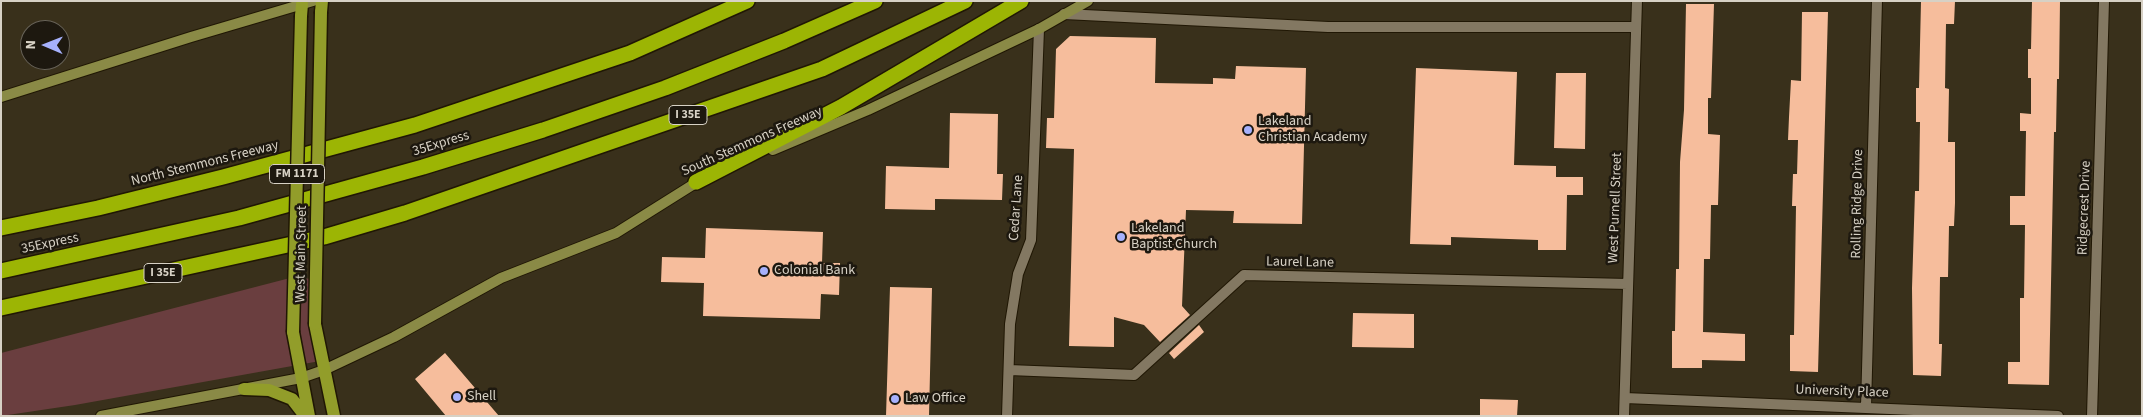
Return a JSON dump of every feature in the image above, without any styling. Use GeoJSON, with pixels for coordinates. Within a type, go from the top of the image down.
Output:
{"type":"FeatureCollection","features":[{"type":"Feature","properties":{"kind":"highway","name":"North Stemmons Freeway"},"geometry":{"type":"LineString","coordinates":[[1,228],[98,208],[223,177],[415,125],[630,53],[747,1]]}},
{"type":"Feature","properties":{"kind":"highway","name":"35Express"},"geometry":{"type":"LineString","coordinates":[[1,271],[239,218],[423,167],[525,136],[674,84],[784,41],[875,1]]}},
{"type":"Feature","properties":{"kind":"highway","name":"I 35E"},"geometry":{"type":"LineString","coordinates":[[1,308],[324,237],[405,213],[822,69],[965,1]]}},
{"type":"Feature","properties":{"kind":"highway"},"geometry":{"type":"LineString","coordinates":[[696,182],[841,107],[1021,1]]}},
{"type":"Feature","properties":{"kind":"main road","name":"South Stemmons Freeway"},"geometry":{"type":"LineString","coordinates":[[324,370],[394,337],[501,278],[616,233],[696,182],[868,110],[1039,29],[1088,1]]}},
{"type":"Feature","properties":{"kind":"main road"},"geometry":{"type":"LineString","coordinates":[[1,97],[191,37],[305,6]]}},
{"type":"Feature","properties":{"kind":"main road","name":"West Main Street"},"geometry":{"type":"LineString","coordinates":[[305,6],[293,332],[309,416]]}},
{"type":"Feature","properties":{"kind":"main road","name":"West Main Street"},"geometry":{"type":"LineString","coordinates":[[321,7],[316,324],[334,416]]}},
{"type":"Feature","properties":{"kind":"main road"},"geometry":{"type":"LineString","coordinates":[[101,416],[301,378],[324,370]]}},
{"type":"Feature","properties":{"kind":"main road"},"geometry":{"type":"LineString","coordinates":[[244,389],[269,390],[292,400],[305,416]]}},
{"type":"Feature","properties":{"kind":"street","name":"West Purnell Street"},"geometry":{"type":"LineString","coordinates":[[1624,416],[1637,1]]}},
{"type":"Feature","properties":{"kind":"street","name":"Rolling Ridge Drive"},"geometry":{"type":"LineString","coordinates":[[1866,407],[1877,1]]}},
{"type":"Feature","properties":{"kind":"street","name":"Ridgecrest Drive"},"geometry":{"type":"LineString","coordinates":[[2092,416],[2104,1]]}},
{"type":"Feature","properties":{"kind":"street"},"geometry":{"type":"LineString","coordinates":[[1064,14],[1328,27],[1636,27]]}},
{"type":"Feature","properties":{"kind":"street","name":"Cedar Lane"},"geometry":{"type":"LineString","coordinates":[[1007,416],[1010,324],[1018,274],[1031,240],[1039,29]]}},
{"type":"Feature","properties":{"kind":"street","name":"Laurel Lane"},"geometry":{"type":"LineString","coordinates":[[1009,370],[1134,375],[1244,275],[1628,284]]}},
{"type":"Feature","properties":{"kind":"street","name":"University Place"},"geometry":{"type":"LineString","coordinates":[[1625,398],[2058,416]]}},
{"type":"Feature","properties":{"kind":"shaded area"},"geometry":{"type":"Polygon","coordinates":[[[290,278],[322,279],[320,361],[75,405],[1,416],[1,353],[290,278]]]}},
{"type":"Feature","properties":{"kind":"building"},"geometry":{"type":"Polygon","coordinates":[[[1921,1],[1955,1],[1954,24],[1946,24],[1945,88],[1949,89],[1948,142],[1955,142],[1955,203],[1954,226],[1949,226],[1948,277],[1940,277],[1939,344],[1942,344],[1941,376],[1913,375],[1912,288],[1915,191],[1919,191],[1920,122],[1916,122],[1916,88],[1919,88],[1921,1]]]}},
{"type":"Feature","properties":{"kind":"building"},"geometry":{"type":"Polygon","coordinates":[[[2032,1],[2060,1],[2059,79],[2057,79],[2056,132],[2054,132],[2049,385],[2008,384],[2008,362],[2020,362],[2020,298],[2024,298],[2025,225],[2010,225],[2010,196],[2025,196],[2026,131],[2020,131],[2020,113],[2031,114],[2031,78],[2028,78],[2028,49],[2031,49],[2032,1]]]}},
{"type":"Feature","properties":{"kind":"building"},"geometry":{"type":"Polygon","coordinates":[[[1686,4],[1714,4],[1711,98],[1708,98],[1708,134],[1720,135],[1718,205],[1711,205],[1710,259],[1704,259],[1703,332],[1745,334],[1745,361],[1702,360],[1702,368],[1672,368],[1672,331],[1675,331],[1676,269],[1679,269],[1680,162],[1684,110],[1686,4]]]}},
{"type":"Feature","properties":{"kind":"building"},"geometry":{"type":"Polygon","coordinates":[[[1802,12],[1828,12],[1818,372],[1790,371],[1790,335],[1794,335],[1796,206],[1792,206],[1793,174],[1797,174],[1798,140],[1788,140],[1791,80],[1801,81],[1802,12]]]}},
{"type":"Feature","properties":{"kind":"building"},"geometry":{"type":"Polygon","coordinates":[[[1070,36],[1156,38],[1155,83],[1213,84],[1213,78],[1235,79],[1236,66],[1306,68],[1302,224],[1233,223],[1234,211],[1186,210],[1182,306],[1190,315],[1160,342],[1144,325],[1114,317],[1114,347],[1069,346],[1074,149],[1046,148],[1047,118],[1054,118],[1056,49],[1070,36]]]}},
{"type":"Feature","properties":{"kind":"building"},"geometry":{"type":"Polygon","coordinates":[[[1416,68],[1517,72],[1514,165],[1556,166],[1556,177],[1583,177],[1583,195],[1567,195],[1566,250],[1538,250],[1538,240],[1451,237],[1451,245],[1410,244],[1416,68]]]}},
{"type":"Feature","properties":{"kind":"building"},"geometry":{"type":"Polygon","coordinates":[[[1556,73],[1586,73],[1585,149],[1554,148],[1556,73]]]}},
{"type":"Feature","properties":{"kind":"building"},"geometry":{"type":"Polygon","coordinates":[[[950,113],[998,114],[997,174],[1003,174],[1002,200],[935,199],[935,210],[885,209],[886,166],[949,168],[950,113]]]}},
{"type":"Feature","properties":{"kind":"building"},"geometry":{"type":"Polygon","coordinates":[[[706,228],[823,232],[822,263],[840,263],[839,295],[821,294],[820,319],[703,316],[704,283],[661,282],[662,257],[705,258],[706,228]]]}},
{"type":"Feature","properties":{"kind":"building"},"geometry":{"type":"Polygon","coordinates":[[[890,287],[932,288],[929,416],[886,416],[890,287]]]}},
{"type":"Feature","properties":{"kind":"building"},"geometry":{"type":"Polygon","coordinates":[[[1353,313],[1414,314],[1414,348],[1352,347],[1353,313]]]}},
{"type":"Feature","properties":{"kind":"building"},"geometry":{"type":"Polygon","coordinates":[[[1199,325],[1204,332],[1174,359],[1169,353],[1199,325]]]}},
{"type":"Feature","properties":{"kind":"building","name":"Shell"},"geometry":{"type":"Polygon","coordinates":[[[445,353],[499,416],[446,416],[415,379],[445,353]]]}},
{"type":"Feature","properties":{"kind":"building"},"geometry":{"type":"Polygon","coordinates":[[[1480,399],[1518,400],[1517,416],[1480,416],[1480,399]]]}},
{"type":"Feature","properties":{"kind":"place","name":"Lakeland Christian Academy"},"geometry":{"type":"Point","coordinates":[1248,130]}},
{"type":"Feature","properties":{"kind":"place","name":"Lakeland Baptist Church"},"geometry":{"type":"Point","coordinates":[1121,237]}},
{"type":"Feature","properties":{"kind":"place","name":"Colonial Bank"},"geometry":{"type":"Point","coordinates":[764,271]}},
{"type":"Feature","properties":{"kind":"place","name":"Shell"},"geometry":{"type":"Point","coordinates":[457,397]}},
{"type":"Feature","properties":{"kind":"place","name":"Law Office"},"geometry":{"type":"Point","coordinates":[895,399]}}]}
